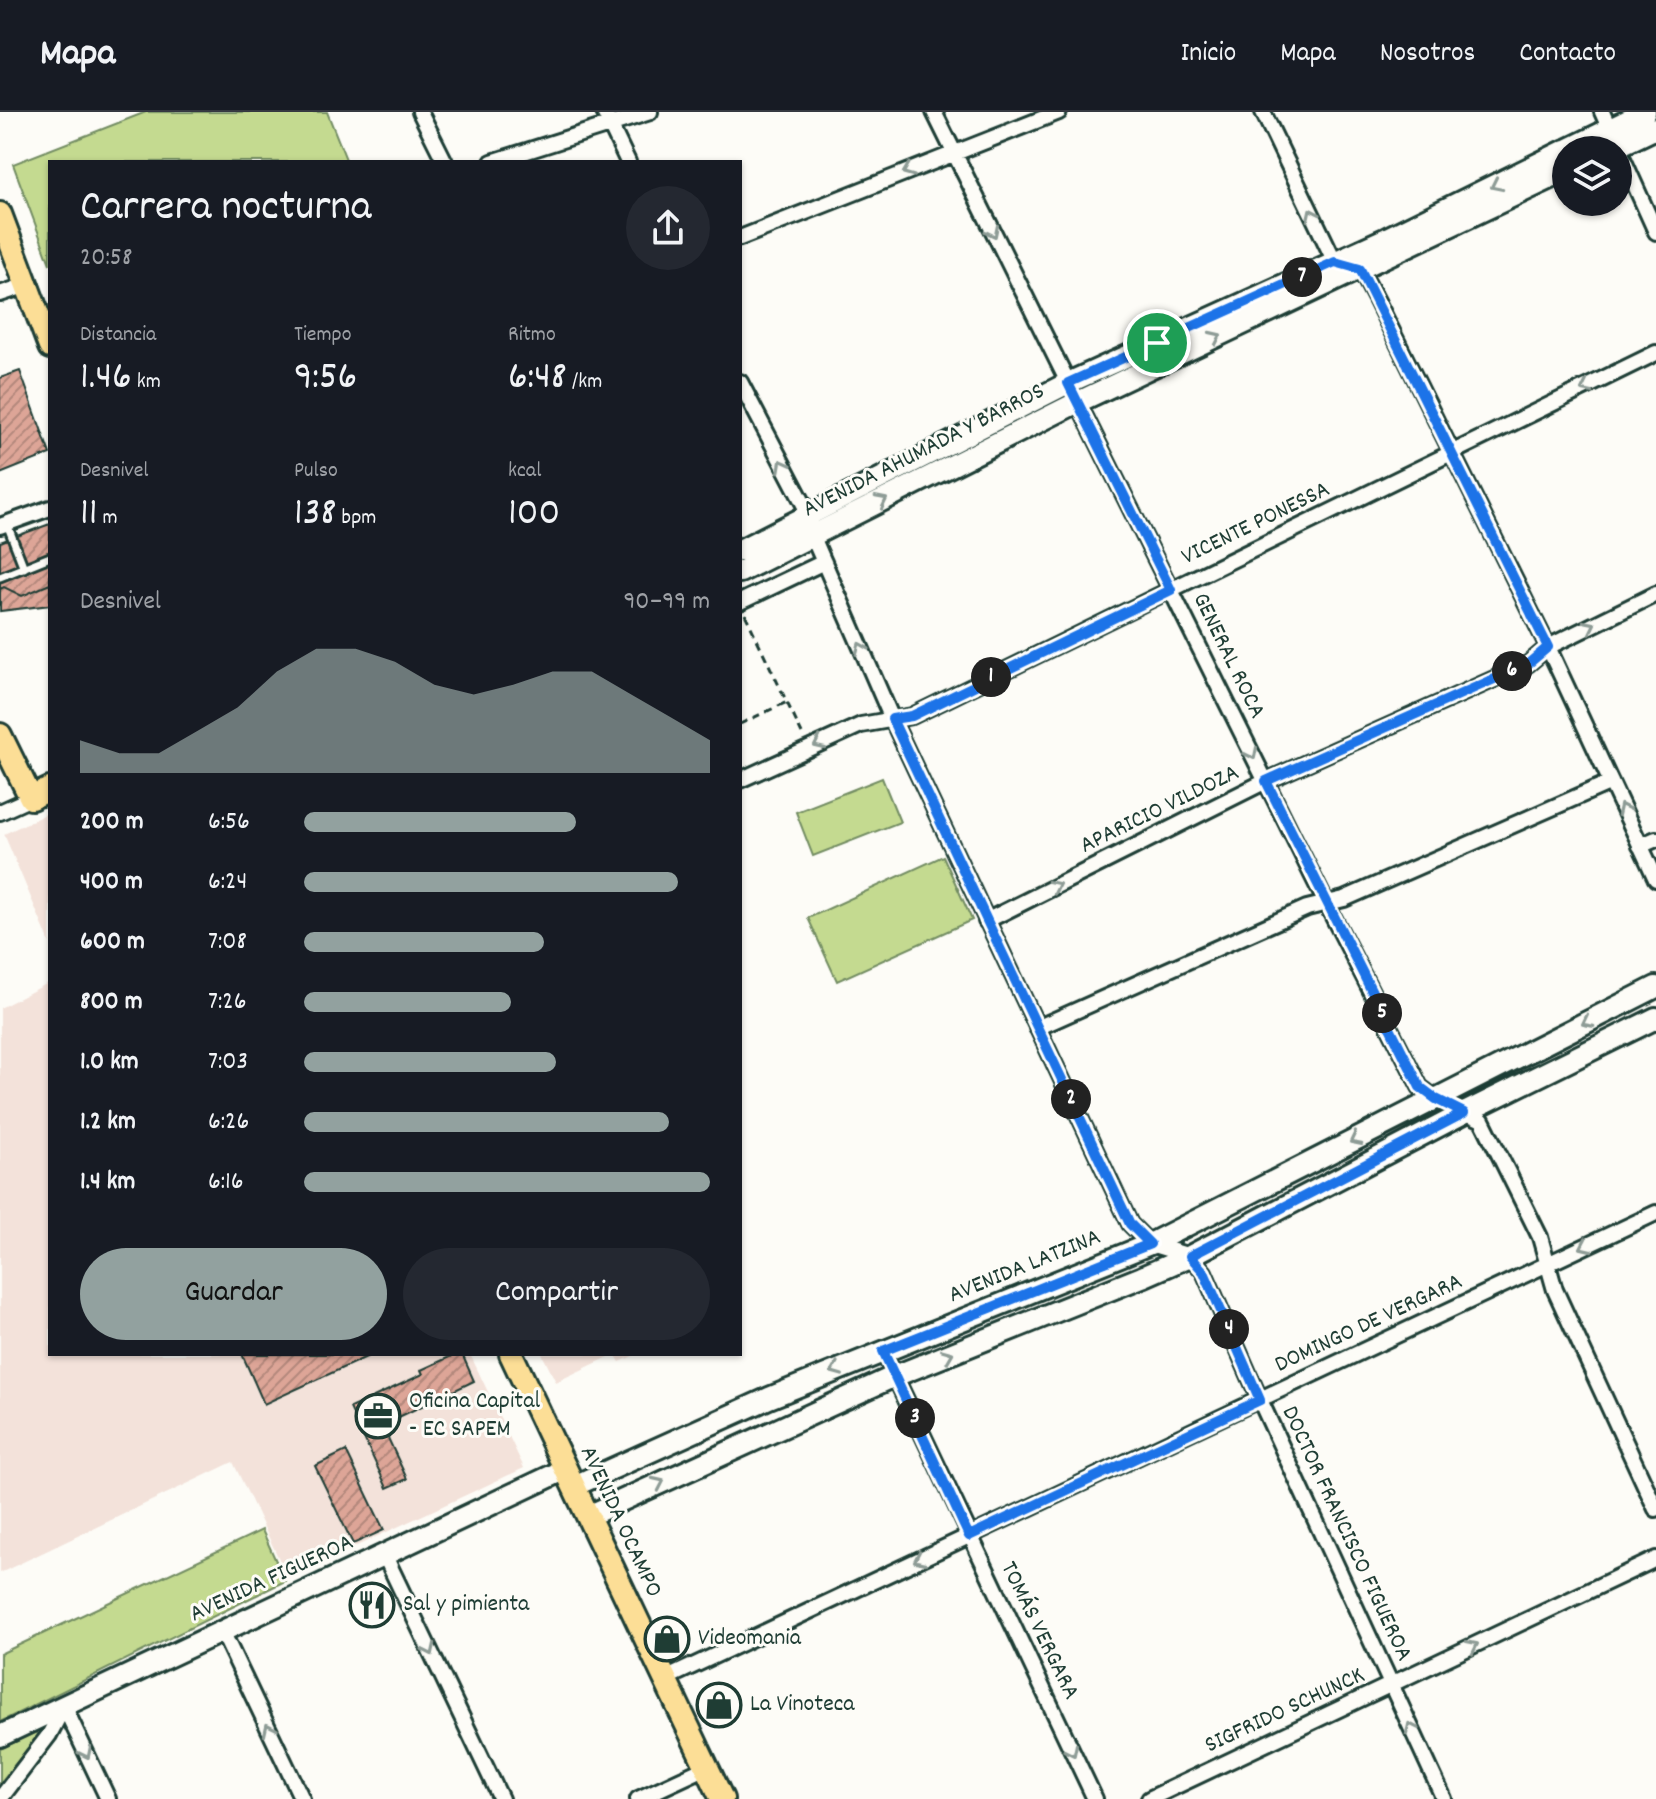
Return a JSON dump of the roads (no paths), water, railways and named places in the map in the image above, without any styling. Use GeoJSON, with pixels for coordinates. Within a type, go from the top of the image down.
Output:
{"type":"FeatureCollection","features":[{"type":"Feature","properties":{"kind":"main road"},"geometry":{"type":"LineString","coordinates":[[0,214],[48,342]]}},
{"type":"Feature","properties":{"kind":"main road"},"geometry":{"type":"LineString","coordinates":[[0,735],[40,793]]}},
{"type":"Feature","properties":{"kind":"main road","name":"AVENIDA OCAMPO"},"geometry":{"type":"LineString","coordinates":[[512,1356],[722,1799]]}},
{"type":"Feature","properties":{"kind":"street"},"geometry":{"type":"LineString","coordinates":[[420,112],[444,160]]}},
{"type":"Feature","properties":{"kind":"street"},"geometry":{"type":"LineString","coordinates":[[497,160],[607,118],[650,112]]}},
{"type":"Feature","properties":{"kind":"street","name":"GENERAL ROCA"},"geometry":{"type":"LineString","coordinates":[[934,112],[1420,1087],[1436,1099],[1482,1120],[1540,1237],[1555,1290],[1656,1509]]}},
{"type":"Feature","properties":{"kind":"street"},"geometry":{"type":"LineString","coordinates":[[742,237],[1059,112]]}},
{"type":"Feature","properties":{"kind":"street"},"geometry":{"type":"LineString","coordinates":[[1263,112],[1335,262],[1360,269],[1548,647],[1656,879]]}},
{"type":"Feature","properties":{"kind":"street","name":"AVENIDA AHUMADA Y BARROS"},"geometry":{"type":"LineString","coordinates":[[1610,134],[1645,112]]}},
{"type":"Feature","properties":{"kind":"street"},"geometry":{"type":"LineString","coordinates":[[607,118],[627,160]]}},
{"type":"Feature","properties":{"kind":"street","name":"AVENIDA AHUMADA Y BARROS"},"geometry":{"type":"LineString","coordinates":[[1610,134],[1656,128]]}},
{"type":"Feature","properties":{"kind":"street"},"geometry":{"type":"LineString","coordinates":[[1610,134],[1656,232]]}},
{"type":"Feature","properties":{"kind":"street","name":"AVENIDA AHUMADA Y BARROS"},"geometry":{"type":"LineString","coordinates":[[742,571],[811,526],[1073,392],[1552,157]]}},
{"type":"Feature","properties":{"kind":"street","name":"AVENIDA AHUMADA Y BARROS"},"geometry":{"type":"LineString","coordinates":[[1073,392],[1360,269],[1552,178]]}},
{"type":"Feature","properties":{"kind":"street"},"geometry":{"type":"LineString","coordinates":[[0,294],[27,285]]}},
{"type":"Feature","properties":{"kind":"street","name":"VICENTE PONESSA"},"geometry":{"type":"LineString","coordinates":[[742,779],[861,725],[912,716],[1656,353]]}},
{"type":"Feature","properties":{"kind":"street"},"geometry":{"type":"LineString","coordinates":[[742,386],[811,526],[892,719],[1130,1224],[1150,1244],[1190,1256]]}},
{"type":"Feature","properties":{"kind":"street"},"geometry":{"type":"LineString","coordinates":[[3,525],[48,509]]}},
{"type":"Feature","properties":{"kind":"street","name":"AVENIDA AHUMADA Y BARROS"},"geometry":{"type":"LineString","coordinates":[[742,549],[811,526]]}},
{"type":"Feature","properties":{"kind":"street"},"geometry":{"type":"LineString","coordinates":[[742,602],[824,562]]}},
{"type":"Feature","properties":{"kind":"street","name":"APARICIO VILDOZA"},"geometry":{"type":"LineString","coordinates":[[986,921],[1266,781],[1528,664],[1548,647],[1656,594]]}},
{"type":"Feature","properties":{"kind":"street"},"geometry":{"type":"LineString","coordinates":[[1037,1028],[1307,908],[1344,899],[1611,782]]}},
{"type":"Feature","properties":{"kind":"street"},"geometry":{"type":"LineString","coordinates":[[0,812],[40,793]]}},
{"type":"Feature","properties":{"kind":"street"},"geometry":{"type":"LineString","coordinates":[[1640,846],[1656,839]]}},
{"type":"Feature","properties":{"kind":"street","name":"AVENIDA LATZINA"},"geometry":{"type":"LineString","coordinates":[[570,1478],[1150,1244],[1656,987]]}},
{"type":"Feature","properties":{"kind":"street"},"geometry":{"type":"LineString","coordinates":[[588,1516],[895,1376],[1190,1256],[1464,1113],[1656,1018]]}},
{"type":"Feature","properties":{"kind":"street","name":"DOMINGO DE VERGARA"},"geometry":{"type":"LineString","coordinates":[[665,1679],[1656,1213]]}},
{"type":"Feature","properties":{"kind":"street","name":"DOCTOR FRANCISCO FIGUEROA"},"geometry":{"type":"LineString","coordinates":[[1190,1256],[1204,1272],[1444,1799]]}},
{"type":"Feature","properties":{"kind":"street","name":"TOMÁS VERGARA"},"geometry":{"type":"LineString","coordinates":[[883,1351],[1095,1799]]}},
{"type":"Feature","properties":{"kind":"street","name":"AVENIDA FIGUEROA"},"geometry":{"type":"LineString","coordinates":[[0,1736],[384,1554],[570,1478]]}},
{"type":"Feature","properties":{"kind":"street"},"geometry":{"type":"LineString","coordinates":[[384,1554],[501,1799]]}},
{"type":"Feature","properties":{"kind":"street","name":"SIGFRIDO SCHUNCK"},"geometry":{"type":"LineString","coordinates":[[1149,1799],[1656,1559]]}},
{"type":"Feature","properties":{"kind":"street"},"geometry":{"type":"LineString","coordinates":[[222,1631],[302,1799]]}},
{"type":"Feature","properties":{"kind":"street"},"geometry":{"type":"LineString","coordinates":[[0,1799],[49,1735],[64,1706]]}},
{"type":"Feature","properties":{"kind":"street"},"geometry":{"type":"LineString","coordinates":[[64,1706],[108,1799]]}},
{"type":"Feature","properties":{"kind":"street"},"geometry":{"type":"LineString","coordinates":[[638,1799],[707,1767]]}},
{"type":"Feature","properties":{"kind":"lane"},"geometry":{"type":"LineString","coordinates":[[3,525],[24,568]]}},
{"type":"Feature","properties":{"kind":"lane"},"geometry":{"type":"LineString","coordinates":[[0,577],[48,558]]}},
{"type":"Feature","properties":{"kind":"place","name":"Oficina Capital - EC SAPEM"},"geometry":{"type":"Point","coordinates":[378,1416]}},
{"type":"Feature","properties":{"kind":"place","name":"Sal y pimienta"},"geometry":{"type":"Point","coordinates":[372,1605]}},
{"type":"Feature","properties":{"kind":"place","name":"Videomania"},"geometry":{"type":"Point","coordinates":[667,1639]}},
{"type":"Feature","properties":{"kind":"place","name":"La Vinoteca"},"geometry":{"type":"Point","coordinates":[719,1705]}}]}
